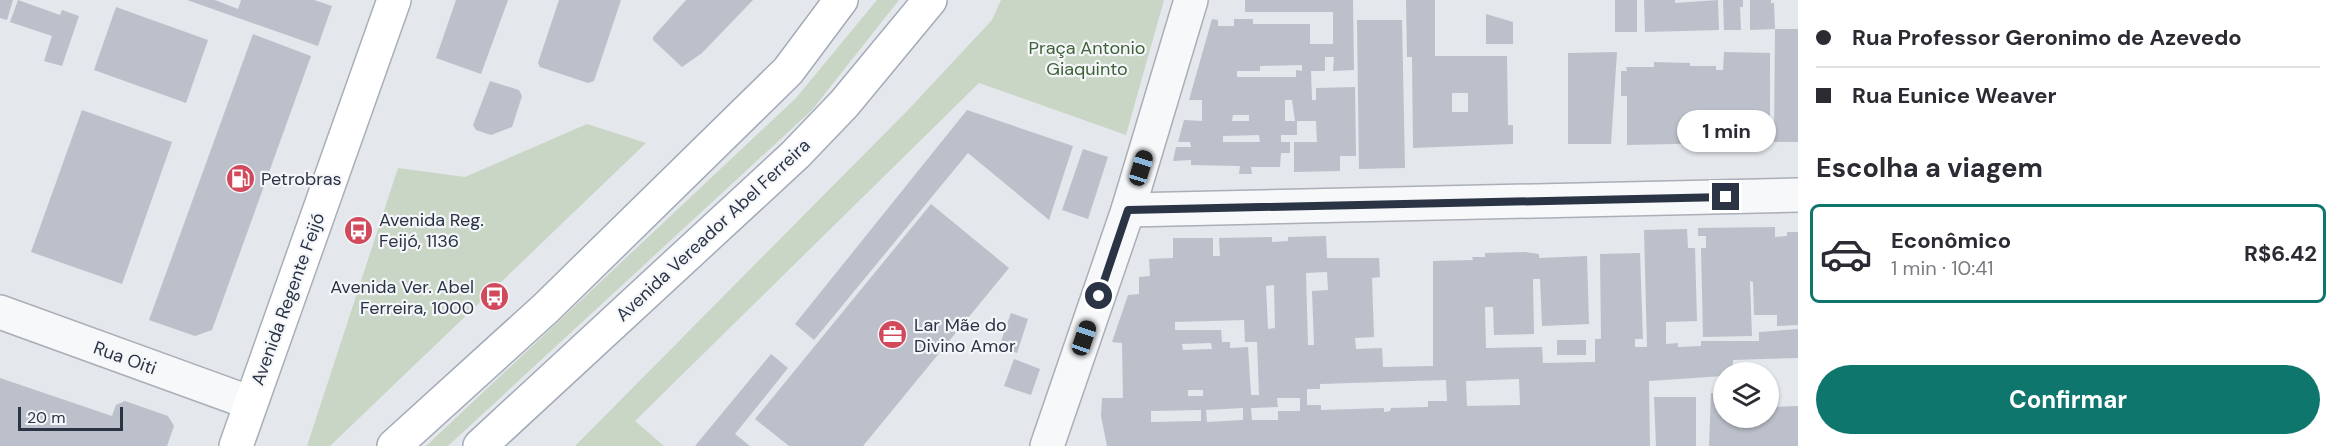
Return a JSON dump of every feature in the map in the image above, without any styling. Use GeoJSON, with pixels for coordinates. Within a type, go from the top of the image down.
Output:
{"type":"FeatureCollection","features":[{"type":"Feature","properties":{"kind":"main road","name":"Avenida Regente Feijó"},"geometry":{"type":"LineString","coordinates":[[244,431],[394,0]]}},
{"type":"Feature","properties":{"kind":"main road"},"geometry":{"type":"LineString","coordinates":[[394,446],[546,308],[788,71],[842,0]]}},
{"type":"Feature","properties":{"kind":"main road","name":"Avenida Vereador Abel Ferreira"},"geometry":{"type":"LineString","coordinates":[[480,446],[795,155],[844,104],[930,0]]}},
{"type":"Feature","properties":{"kind":"street"},"geometry":{"type":"LineString","coordinates":[[1047,446],[1128,210],[1191,0]]}},
{"type":"Feature","properties":{"kind":"street"},"geometry":{"type":"LineString","coordinates":[[1128,210],[1798,195]]}},
{"type":"Feature","properties":{"kind":"street","name":"Rua Oiti"},"geometry":{"type":"LineString","coordinates":[[0,312],[244,431]]}},
{"type":"Feature","properties":{"kind":"street"},"geometry":{"type":"LineString","coordinates":[[1063,402],[1074,446]]}},
{"type":"Feature","properties":{"kind":"green space"},"geometry":{"type":"Polygon","coordinates":[[[877,0],[899,0],[812,110],[448,446],[426,446],[796,98],[877,0]]]}},
{"type":"Feature","properties":{"kind":"green space","name":"Praça Antonio Giaquinto"},"geometry":{"type":"Polygon","coordinates":[[[1001,0],[1164,0],[1126,135],[979,83],[635,421],[664,446],[575,446],[909,109],[992,20],[1001,0]]]}},
{"type":"Feature","properties":{"kind":"green space"},"geometry":{"type":"Polygon","coordinates":[[[587,124],[646,143],[330,446],[307,446],[398,168],[465,177],[587,124]]]}},
{"type":"Feature","properties":{"kind":"building"},"geometry":{"type":"Polygon","coordinates":[[[0,0],[13,0],[7,20],[0,18],[0,0]]]}},
{"type":"Feature","properties":{"kind":"building"},"geometry":{"type":"Polygon","coordinates":[[[18,0],[60,15],[62,10],[79,16],[62,66],[44,61],[52,36],[10,22],[18,0]]]}},
{"type":"Feature","properties":{"kind":"building"},"geometry":{"type":"Polygon","coordinates":[[[187,0],[215,0],[238,9],[241,0],[314,0],[332,6],[318,46],[187,0]]]}},
{"type":"Feature","properties":{"kind":"building"},"geometry":{"type":"Polygon","coordinates":[[[456,0],[508,0],[481,74],[436,58],[456,0]]]}},
{"type":"Feature","properties":{"kind":"building"},"geometry":{"type":"Polygon","coordinates":[[[559,0],[621,0],[594,81],[588,83],[540,67],[538,63],[559,0]]]}},
{"type":"Feature","properties":{"kind":"building"},"geometry":{"type":"Polygon","coordinates":[[[686,0],[753,0],[702,53],[682,67],[653,40],[653,37],[686,0]]]}},
{"type":"Feature","properties":{"kind":"building"},"geometry":{"type":"Polygon","coordinates":[[[1245,0],[1353,0],[1354,70],[1333,71],[1334,57],[1325,57],[1325,71],[1311,71],[1312,100],[1316,100],[1316,88],[1355,87],[1356,156],[1340,156],[1340,171],[1294,172],[1294,142],[1317,142],[1316,121],[1297,121],[1297,135],[1281,135],[1281,142],[1290,142],[1290,153],[1281,153],[1280,167],[1251,167],[1252,174],[1239,174],[1240,166],[1191,165],[1191,160],[1173,161],[1176,147],[1191,147],[1190,142],[1178,142],[1184,120],[1202,121],[1202,100],[1189,100],[1212,19],[1218,20],[1218,26],[1234,26],[1234,19],[1253,19],[1253,24],[1310,24],[1310,44],[1333,44],[1333,12],[1245,12],[1245,0]],[[1302,65],[1260,66],[1260,71],[1237,71],[1237,77],[1296,77],[1296,70],[1302,71],[1302,65]],[[1285,100],[1285,121],[1295,121],[1292,100],[1285,100]],[[1233,115],[1232,121],[1249,121],[1249,115],[1233,115]],[[1259,135],[1223,136],[1223,142],[1260,142],[1259,135]]]}},
{"type":"Feature","properties":{"kind":"building"},"geometry":{"type":"Polygon","coordinates":[[[1406,0],[1435,0],[1435,56],[1507,56],[1508,125],[1513,125],[1513,144],[1413,148],[1412,57],[1407,57],[1406,0]],[[1452,93],[1452,112],[1468,112],[1468,93],[1452,93]]]}},
{"type":"Feature","properties":{"kind":"building"},"geometry":{"type":"Polygon","coordinates":[[[1615,0],[1637,0],[1637,32],[1615,32],[1615,0]]]}},
{"type":"Feature","properties":{"kind":"building"},"geometry":{"type":"Polygon","coordinates":[[[1644,0],[1675,0],[1675,3],[1718,0],[1719,30],[1645,32],[1644,0]]]}},
{"type":"Feature","properties":{"kind":"building"},"geometry":{"type":"Polygon","coordinates":[[[1723,0],[1743,0],[1743,7],[1740,7],[1741,30],[1724,30],[1723,0]]]}},
{"type":"Feature","properties":{"kind":"building"},"geometry":{"type":"Polygon","coordinates":[[[1750,0],[1771,0],[1771,3],[1774,3],[1775,29],[1750,30],[1750,0]]]}},
{"type":"Feature","properties":{"kind":"building"},"geometry":{"type":"Polygon","coordinates":[[[116,7],[208,40],[186,103],[94,70],[116,7]]]}},
{"type":"Feature","properties":{"kind":"building"},"geometry":{"type":"Polygon","coordinates":[[[1486,14],[1513,22],[1513,44],[1486,44],[1486,14]]]}},
{"type":"Feature","properties":{"kind":"building"},"geometry":{"type":"Polygon","coordinates":[[[1357,20],[1402,20],[1405,168],[1359,169],[1357,20]]]}},
{"type":"Feature","properties":{"kind":"building"},"geometry":{"type":"Polygon","coordinates":[[[1775,29],[1798,29],[1798,142],[1774,142],[1775,29]]]}},
{"type":"Feature","properties":{"kind":"building"},"geometry":{"type":"Polygon","coordinates":[[[253,34],[311,56],[212,330],[195,336],[149,320],[253,34]]]}},
{"type":"Feature","properties":{"kind":"building"},"geometry":{"type":"Polygon","coordinates":[[[1617,52],[1611,144],[1568,144],[1568,53],[1617,52]]]}},
{"type":"Feature","properties":{"kind":"building"},"geometry":{"type":"Polygon","coordinates":[[[1724,52],[1770,53],[1770,142],[1627,145],[1627,96],[1621,96],[1621,71],[1627,71],[1626,67],[1654,67],[1654,62],[1716,66],[1716,70],[1723,70],[1724,52]]]}},
{"type":"Feature","properties":{"kind":"building"},"geometry":{"type":"Polygon","coordinates":[[[490,81],[519,90],[522,96],[512,127],[491,135],[476,130],[473,125],[490,81]]]}},
{"type":"Feature","properties":{"kind":"building"},"geometry":{"type":"Polygon","coordinates":[[[82,110],[172,142],[122,284],[31,252],[82,110]]]}},
{"type":"Feature","properties":{"kind":"building"},"geometry":{"type":"Polygon","coordinates":[[[967,110],[1073,146],[1049,220],[968,153],[814,340],[795,324],[967,110]]]}},
{"type":"Feature","properties":{"kind":"building"},"geometry":{"type":"Polygon","coordinates":[[[1083,149],[1108,157],[1088,219],[1062,210],[1083,149]]]}},
{"type":"Feature","properties":{"kind":"building"},"geometry":{"type":"Polygon","coordinates":[[[931,204],[1009,268],[863,446],[789,446],[755,419],[931,204]]]}},
{"type":"Feature","properties":{"kind":"building"},"geometry":{"type":"Polygon","coordinates":[[[1775,227],[1775,237],[1787,236],[1787,232],[1798,232],[1798,325],[1777,326],[1777,315],[1754,315],[1753,282],[1750,281],[1752,336],[1703,337],[1701,248],[1706,248],[1706,236],[1698,236],[1698,228],[1775,227]]]}},
{"type":"Feature","properties":{"kind":"building"},"geometry":{"type":"Polygon","coordinates":[[[1687,229],[1688,248],[1695,248],[1697,321],[1666,322],[1666,344],[1678,343],[1678,347],[1701,346],[1701,341],[1759,341],[1759,332],[1798,329],[1798,358],[1713,362],[1713,377],[1649,381],[1650,446],[1107,446],[1101,416],[1102,398],[1123,398],[1122,343],[1112,342],[1128,295],[1139,294],[1139,277],[1150,276],[1149,259],[1173,258],[1173,238],[1213,238],[1213,256],[1220,256],[1219,238],[1272,237],[1272,242],[1288,241],[1288,237],[1326,236],[1327,258],[1379,258],[1380,277],[1372,278],[1374,337],[1355,338],[1356,349],[1382,348],[1383,367],[1433,366],[1433,261],[1473,260],[1472,257],[1485,257],[1485,253],[1525,252],[1539,254],[1539,258],[1587,256],[1589,324],[1542,326],[1540,279],[1533,279],[1534,334],[1494,335],[1493,307],[1485,307],[1486,348],[1542,347],[1543,363],[1595,362],[1595,339],[1601,339],[1600,254],[1640,253],[1643,339],[1635,339],[1635,347],[1647,347],[1644,230],[1687,229]],[[1327,272],[1306,273],[1308,345],[1314,345],[1312,291],[1328,290],[1327,272]],[[1274,285],[1266,286],[1268,329],[1275,328],[1274,285]],[[1244,320],[1175,322],[1175,330],[1221,330],[1222,342],[1230,342],[1230,348],[1248,347],[1251,395],[1259,395],[1257,342],[1245,342],[1244,320]],[[1211,343],[1182,344],[1183,350],[1212,349],[1211,343]],[[1519,379],[1466,381],[1467,406],[1520,405],[1519,379]],[[1446,380],[1320,384],[1320,389],[1307,389],[1307,405],[1321,405],[1321,410],[1384,408],[1384,412],[1390,411],[1391,408],[1428,407],[1428,401],[1447,401],[1446,380]],[[1188,390],[1188,396],[1203,396],[1203,390],[1188,390]],[[1277,398],[1278,407],[1251,408],[1252,420],[1278,420],[1278,411],[1300,411],[1300,398],[1277,398]],[[1243,408],[1206,410],[1207,422],[1243,420],[1243,408]],[[1201,410],[1151,411],[1151,422],[1201,421],[1201,410]]]}},
{"type":"Feature","properties":{"kind":"building"},"geometry":{"type":"Polygon","coordinates":[[[1011,313],[1028,319],[1017,353],[999,347],[1011,313]]]}},
{"type":"Feature","properties":{"kind":"building"},"geometry":{"type":"Polygon","coordinates":[[[1557,340],[1586,340],[1586,355],[1557,355],[1557,340]]]}},
{"type":"Feature","properties":{"kind":"building"},"geometry":{"type":"Polygon","coordinates":[[[771,354],[788,368],[735,434],[750,446],[695,446],[771,354]]]}},
{"type":"Feature","properties":{"kind":"building"},"geometry":{"type":"Polygon","coordinates":[[[1014,359],[1040,369],[1031,395],[1004,386],[1014,359]]]}},
{"type":"Feature","properties":{"kind":"building"},"geometry":{"type":"Polygon","coordinates":[[[0,378],[112,416],[116,405],[125,401],[168,416],[174,426],[167,446],[0,446],[0,378]]]}},
{"type":"Feature","properties":{"kind":"building"},"geometry":{"type":"Polygon","coordinates":[[[1711,393],[1713,393],[1713,428],[1779,428],[1779,407],[1798,406],[1798,446],[1709,446],[1711,393]]]}},
{"type":"Feature","properties":{"kind":"building"},"geometry":{"type":"Polygon","coordinates":[[[1654,397],[1696,397],[1696,446],[1656,446],[1654,397]]]}},
{"type":"Feature","properties":{"kind":"place","name":"Petrobras"},"geometry":{"type":"Point","coordinates":[240,179]}},
{"type":"Feature","properties":{"kind":"place","name":"Avenida Reg. Feijó, 1136"},"geometry":{"type":"Point","coordinates":[358,230]}},
{"type":"Feature","properties":{"kind":"place","name":"Avenida Ver. Abel Ferreira, 1000"},"geometry":{"type":"Point","coordinates":[495,297]}},
{"type":"Feature","properties":{"kind":"place","name":"Lar Mãe do Divino Amor"},"geometry":{"type":"Point","coordinates":[893,335]}},
{"type":"Feature","properties":{"kind":"route"},"geometry":{"type":"LineString","coordinates":[[1099,296],[1128,210],[1726,197]]}}]}
